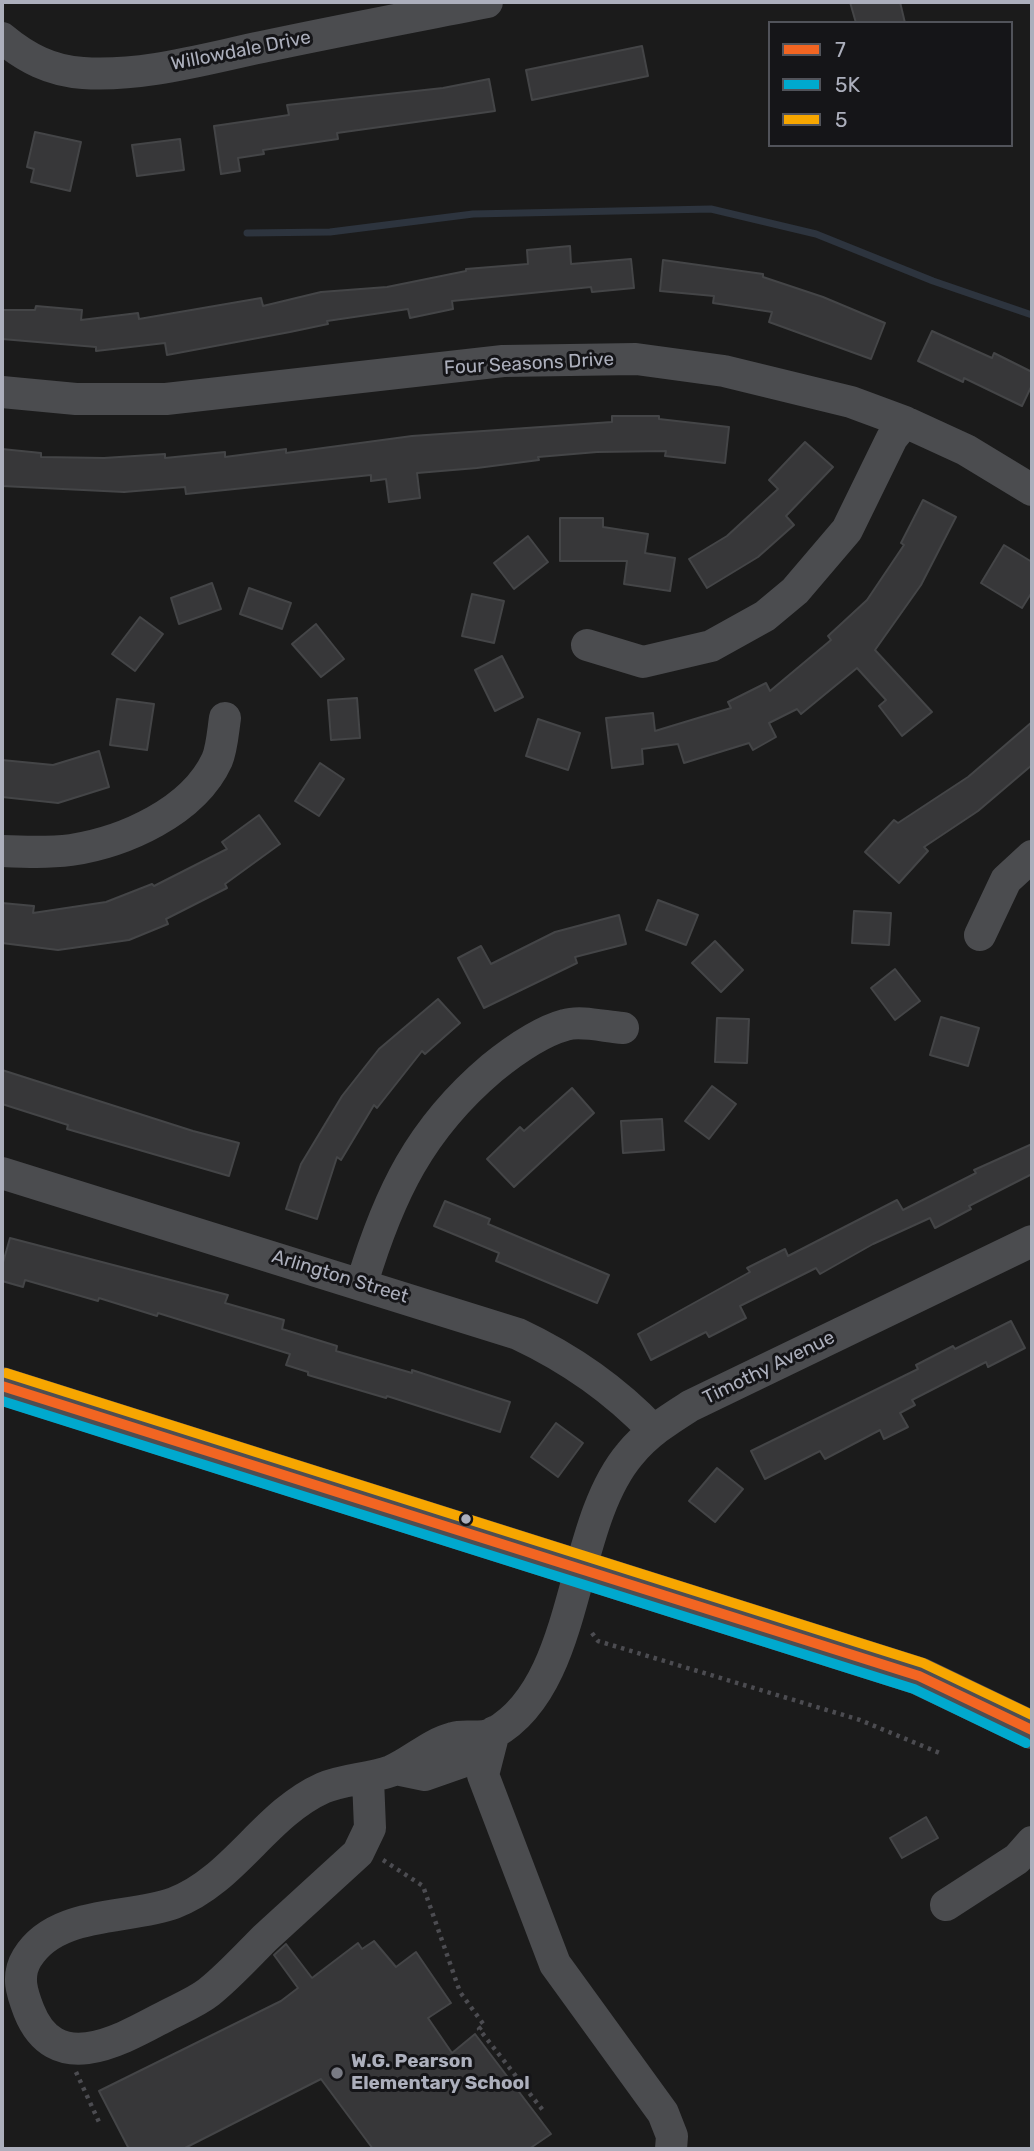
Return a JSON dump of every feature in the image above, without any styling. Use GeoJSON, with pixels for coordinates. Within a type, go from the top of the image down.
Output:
{"type":"FeatureCollection","features":[{"type":"Feature","properties":{"kind":"main road"},"geometry":{"type":"LineString","coordinates":[[2,1386],[919,1676],[1032,1730]]}},
{"type":"Feature","properties":{"kind":"street","name":"Willowdale Drive"},"geometry":{"type":"LineString","coordinates":[[2,37],[38,64],[82,73],[117,72],[188,62],[487,2]]}},
{"type":"Feature","properties":{"kind":"street","name":"Four Seasons Drive"},"geometry":{"type":"LineString","coordinates":[[2,392],[111,400],[166,399],[503,361],[636,359],[706,368],[796,387],[905,422],[965,450],[1032,490]]}},
{"type":"Feature","properties":{"kind":"street"},"geometry":{"type":"LineString","coordinates":[[587,645],[643,662],[711,646],[765,616],[795,591],[847,530],[892,438],[905,422]]}},
{"type":"Feature","properties":{"kind":"street"},"geometry":{"type":"LineString","coordinates":[[2,851],[72,850],[108,841],[162,817],[204,781],[218,759],[225,718]]}},
{"type":"Feature","properties":{"kind":"street"},"geometry":{"type":"LineString","coordinates":[[980,935],[1006,880],[1032,856]]}},
{"type":"Feature","properties":{"kind":"street"},"geometry":{"type":"LineString","coordinates":[[362,1283],[386,1209],[404,1172],[422,1142],[468,1089],[505,1057],[546,1032],[568,1024],[623,1028]]}},
{"type":"Feature","properties":{"kind":"street","name":"Arlington Street"},"geometry":{"type":"LineString","coordinates":[[2,1172],[362,1283],[517,1334],[543,1346],[625,1402],[653,1430]]}},
{"type":"Feature","properties":{"kind":"street","name":"Timothy Avenue"},"geometry":{"type":"LineString","coordinates":[[382,1774],[370,1828],[358,1853],[207,1993],[118,2041],[93,2049],[72,2048],[51,2041],[35,2025],[19,1977],[27,1957],[44,1939],[72,1925],[172,1904],[203,1889],[300,1800],[327,1786],[382,1774],[425,1775],[465,1760],[488,1735],[513,1718],[539,1686],[568,1615],[600,1508],[613,1481],[628,1455],[653,1430],[690,1406],[1032,1241]]}},
{"type":"Feature","properties":{"kind":"street"},"geometry":{"type":"LineString","coordinates":[[488,1735],[483,1775],[555,1964],[663,2113],[672,2136],[671,2149]]}},
{"type":"Feature","properties":{"kind":"street"},"geometry":{"type":"LineString","coordinates":[[946,1905],[1017,1859],[1032,1842]]}},
{"type":"Feature","properties":{"kind":"path"},"geometry":{"type":"LineString","coordinates":[[592,1633],[598,1641],[860,1720],[942,1754]]}},
{"type":"Feature","properties":{"kind":"path"},"geometry":{"type":"LineString","coordinates":[[375,1854],[423,1886],[460,1992],[484,2025],[479,2029],[545,2113]]}},
{"type":"Feature","properties":{"kind":"path"},"geometry":{"type":"LineString","coordinates":[[72,2062],[99,2122]]}},
{"type":"Feature","properties":{"kind":"building"},"geometry":{"type":"Polygon","coordinates":[[[850,2],[900,2],[905,21],[855,21],[850,2]]]}},
{"type":"Feature","properties":{"kind":"building"},"geometry":{"type":"Polygon","coordinates":[[[642,46],[648,76],[532,100],[526,70],[642,46]]]}},
{"type":"Feature","properties":{"kind":"building"},"geometry":{"type":"Polygon","coordinates":[[[489,79],[495,111],[337,133],[338,139],[263,150],[264,154],[238,158],[240,171],[221,174],[214,126],[289,115],[287,105],[443,88],[489,79]]]}},
{"type":"Feature","properties":{"kind":"building"},"geometry":{"type":"Polygon","coordinates":[[[35,132],[81,142],[70,191],[31,182],[34,169],[27,167],[35,132]]]}},
{"type":"Feature","properties":{"kind":"building"},"geometry":{"type":"Polygon","coordinates":[[[180,139],[184,170],[137,176],[132,145],[180,139]]]}},
{"type":"Feature","properties":{"kind":"building"},"geometry":{"type":"Polygon","coordinates":[[[570,246],[571,264],[631,259],[634,288],[592,292],[591,287],[452,301],[453,309],[410,318],[408,309],[327,321],[328,324],[167,355],[165,343],[96,351],[96,347],[2,339],[2,310],[35,310],[36,306],[82,310],[81,320],[138,313],[139,319],[261,298],[263,306],[321,292],[387,287],[466,269],[528,264],[527,250],[570,246]]]}},
{"type":"Feature","properties":{"kind":"building"},"geometry":{"type":"Polygon","coordinates":[[[663,260],[763,274],[763,277],[823,297],[885,323],[871,359],[769,322],[772,312],[713,303],[714,296],[660,291],[663,260]]]}},
{"type":"Feature","properties":{"kind":"building"},"geometry":{"type":"Polygon","coordinates":[[[932,331],[992,358],[994,353],[1032,372],[1032,385],[1022,406],[964,378],[963,382],[918,361],[932,331]]]}},
{"type":"Feature","properties":{"kind":"building"},"geometry":{"type":"Polygon","coordinates":[[[612,416],[659,416],[659,419],[729,427],[725,463],[665,456],[666,451],[597,452],[538,457],[539,460],[417,473],[420,498],[389,502],[386,479],[371,481],[371,475],[186,494],[185,487],[124,492],[2,486],[2,449],[41,453],[41,457],[104,458],[165,454],[165,458],[225,452],[225,457],[286,449],[286,453],[412,436],[612,422],[612,416]]]}},
{"type":"Feature","properties":{"kind":"building"},"geometry":{"type":"Polygon","coordinates":[[[805,442],[833,467],[786,516],[794,525],[758,557],[707,588],[689,559],[727,536],[778,489],[769,480],[805,442]]]}},
{"type":"Feature","properties":{"kind":"building"},"geometry":{"type":"Polygon","coordinates":[[[923,500],[956,517],[921,585],[875,650],[932,712],[902,736],[879,706],[886,700],[857,668],[801,714],[797,709],[769,723],[776,737],[753,750],[749,743],[684,763],[678,744],[642,749],[643,764],[612,768],[606,718],[653,713],[655,731],[731,708],[728,702],[766,683],[770,691],[831,640],[828,636],[867,600],[904,545],[901,543],[923,500]]]}},
{"type":"Feature","properties":{"kind":"building"},"geometry":{"type":"Polygon","coordinates":[[[560,518],[603,518],[603,527],[648,534],[645,553],[675,558],[670,591],[624,584],[627,561],[560,561],[560,518]]]}},
{"type":"Feature","properties":{"kind":"building"},"geometry":{"type":"Polygon","coordinates":[[[528,536],[548,562],[514,589],[494,563],[528,536]]]}},
{"type":"Feature","properties":{"kind":"building"},"geometry":{"type":"Polygon","coordinates":[[[1004,545],[1032,562],[1032,592],[1022,608],[981,583],[1004,545]]]}},
{"type":"Feature","properties":{"kind":"building"},"geometry":{"type":"Polygon","coordinates":[[[212,583],[221,609],[179,624],[171,598],[212,583]]]}},
{"type":"Feature","properties":{"kind":"building"},"geometry":{"type":"Polygon","coordinates":[[[249,588],[291,603],[282,629],[240,614],[249,588]]]}},
{"type":"Feature","properties":{"kind":"building"},"geometry":{"type":"Polygon","coordinates":[[[472,594],[504,601],[494,643],[462,636],[472,594]]]}},
{"type":"Feature","properties":{"kind":"building"},"geometry":{"type":"Polygon","coordinates":[[[140,617],[163,634],[135,671],[112,654],[140,617]]]}},
{"type":"Feature","properties":{"kind":"building"},"geometry":{"type":"Polygon","coordinates":[[[316,624],[344,659],[321,677],[292,644],[316,624]]]}},
{"type":"Feature","properties":{"kind":"building"},"geometry":{"type":"Polygon","coordinates":[[[502,656],[523,697],[495,711],[475,670],[502,656]]]}},
{"type":"Feature","properties":{"kind":"building"},"geometry":{"type":"Polygon","coordinates":[[[357,698],[360,738],[331,740],[328,700],[357,698]]]}},
{"type":"Feature","properties":{"kind":"building"},"geometry":{"type":"Polygon","coordinates":[[[117,699],[154,704],[147,750],[110,745],[117,699]]]}},
{"type":"Feature","properties":{"kind":"building"},"geometry":{"type":"Polygon","coordinates":[[[538,719],[580,733],[568,770],[526,756],[538,719]]]}},
{"type":"Feature","properties":{"kind":"building"},"geometry":{"type":"Polygon","coordinates":[[[1032,722],[1032,765],[978,811],[924,847],[928,851],[899,883],[865,852],[894,820],[898,823],[968,777],[1032,722]]]}},
{"type":"Feature","properties":{"kind":"building"},"geometry":{"type":"Polygon","coordinates":[[[99,751],[109,787],[58,803],[2,797],[2,760],[53,765],[99,751]]]}},
{"type":"Feature","properties":{"kind":"building"},"geometry":{"type":"Polygon","coordinates":[[[320,763],[344,779],[319,816],[295,801],[320,763]]]}},
{"type":"Feature","properties":{"kind":"building"},"geometry":{"type":"Polygon","coordinates":[[[259,815],[280,844],[225,884],[227,888],[166,919],[168,924],[129,940],[58,950],[2,943],[2,903],[34,906],[33,913],[106,902],[152,884],[154,886],[227,849],[222,842],[259,815]]]}},
{"type":"Feature","properties":{"kind":"building"},"geometry":{"type":"Polygon","coordinates":[[[658,900],[698,915],[686,945],[646,930],[658,900]]]}},
{"type":"Feature","properties":{"kind":"building"},"geometry":{"type":"Polygon","coordinates":[[[854,911],[891,913],[889,945],[852,943],[854,911]]]}},
{"type":"Feature","properties":{"kind":"building"},"geometry":{"type":"Polygon","coordinates":[[[619,915],[626,944],[575,957],[577,963],[484,1008],[458,958],[481,946],[491,964],[555,932],[619,915]]]}},
{"type":"Feature","properties":{"kind":"building"},"geometry":{"type":"Polygon","coordinates":[[[715,941],[743,970],[721,992],[692,963],[715,941]]]}},
{"type":"Feature","properties":{"kind":"building"},"geometry":{"type":"Polygon","coordinates":[[[895,969],[920,1001],[895,1020],[871,988],[895,969]]]}},
{"type":"Feature","properties":{"kind":"building"},"geometry":{"type":"Polygon","coordinates":[[[438,999],[460,1023],[425,1054],[422,1051],[377,1108],[374,1105],[341,1160],[337,1157],[317,1219],[286,1209],[301,1164],[342,1096],[379,1049],[438,999]]]}},
{"type":"Feature","properties":{"kind":"building"},"geometry":{"type":"Polygon","coordinates":[[[941,1017],[979,1028],[968,1066],[930,1055],[941,1017]]]}},
{"type":"Feature","properties":{"kind":"building"},"geometry":{"type":"Polygon","coordinates":[[[717,1018],[749,1019],[747,1063],[715,1062],[717,1018]]]}},
{"type":"Feature","properties":{"kind":"building"},"geometry":{"type":"Polygon","coordinates":[[[2,1070],[239,1143],[229,1176],[67,1129],[68,1125],[2,1104],[2,1070]]]}},
{"type":"Feature","properties":{"kind":"building"},"geometry":{"type":"Polygon","coordinates":[[[712,1086],[736,1104],[709,1139],[685,1121],[712,1086]]]}},
{"type":"Feature","properties":{"kind":"building"},"geometry":{"type":"Polygon","coordinates":[[[572,1088],[594,1113],[514,1187],[487,1159],[520,1127],[524,1131],[572,1088]]]}},
{"type":"Feature","properties":{"kind":"building"},"geometry":{"type":"Polygon","coordinates":[[[662,1119],[664,1150],[623,1153],[621,1121],[662,1119]]]}},
{"type":"Feature","properties":{"kind":"building"},"geometry":{"type":"Polygon","coordinates":[[[1032,1144],[1032,1174],[969,1206],[971,1209],[935,1228],[930,1218],[873,1244],[820,1274],[816,1268],[740,1306],[746,1318],[709,1337],[706,1332],[651,1360],[638,1334],[750,1272],[747,1268],[785,1249],[788,1256],[897,1200],[903,1210],[976,1173],[974,1170],[1032,1144]]]}},
{"type":"Feature","properties":{"kind":"building"},"geometry":{"type":"Polygon","coordinates":[[[445,1201],[490,1219],[488,1224],[609,1275],[597,1303],[496,1261],[499,1253],[434,1226],[445,1201]]]}},
{"type":"Feature","properties":{"kind":"building"},"geometry":{"type":"Polygon","coordinates":[[[10,1238],[228,1295],[225,1303],[284,1320],[282,1329],[337,1346],[336,1351],[412,1373],[412,1370],[510,1402],[500,1432],[387,1396],[386,1398],[308,1375],[308,1372],[286,1365],[290,1354],[158,1313],[157,1316],[99,1298],[98,1301],[25,1280],[23,1287],[2,1281],[2,1266],[10,1238]]]}},
{"type":"Feature","properties":{"kind":"building"},"geometry":{"type":"Polygon","coordinates":[[[1011,1321],[1025,1348],[988,1367],[986,1362],[912,1400],[915,1405],[900,1413],[908,1427],[884,1439],[880,1430],[825,1459],[820,1451],[765,1479],[751,1451],[918,1369],[916,1365],[953,1346],[955,1349],[1011,1321]]]}},
{"type":"Feature","properties":{"kind":"building"},"geometry":{"type":"Polygon","coordinates":[[[556,1423],[583,1443],[558,1477],[531,1457],[556,1423]]]}},
{"type":"Feature","properties":{"kind":"building"},"geometry":{"type":"Polygon","coordinates":[[[717,1468],[743,1489],[715,1522],[689,1501],[717,1468]]]}},
{"type":"Feature","properties":{"kind":"building"},"geometry":{"type":"Polygon","coordinates":[[[926,1817],[938,1838],[902,1858],[890,1838],[926,1817]]]}},
{"type":"Feature","properties":{"kind":"building"},"geometry":{"type":"Polygon","coordinates":[[[374,1941],[396,1967],[416,1952],[451,2003],[428,2018],[452,2053],[475,2034],[551,2134],[529,2149],[373,2149],[321,2079],[183,2149],[129,2149],[99,2091],[281,2001],[298,1988],[274,1955],[286,1944],[312,1978],[358,1943],[362,1949],[374,1941]]]}},
{"type":"Feature","properties":{"kind":"waterway"},"geometry":{"type":"LineString","coordinates":[[247,233],[330,232],[473,214],[711,209],[816,234],[933,281],[1032,315]]}},
{"type":"Feature","properties":{"kind":"transit line","name":"5"},"geometry":{"type":"LineString","coordinates":[[6,1373],[923,1663],[1032,1715]]}},
{"type":"Feature","properties":{"kind":"transit line","name":"7"},"geometry":{"type":"LineString","coordinates":[[2,1386],[919,1676],[1032,1730]]}},
{"type":"Feature","properties":{"kind":"transit line","name":"5K"},"geometry":{"type":"LineString","coordinates":[[2,1401],[914,1689],[1026,1743]]}},
{"type":"Feature","properties":{"kind":"place","name":"W.G. Pearson Elementary School"},"geometry":{"type":"Point","coordinates":[337,2073]}}]}
